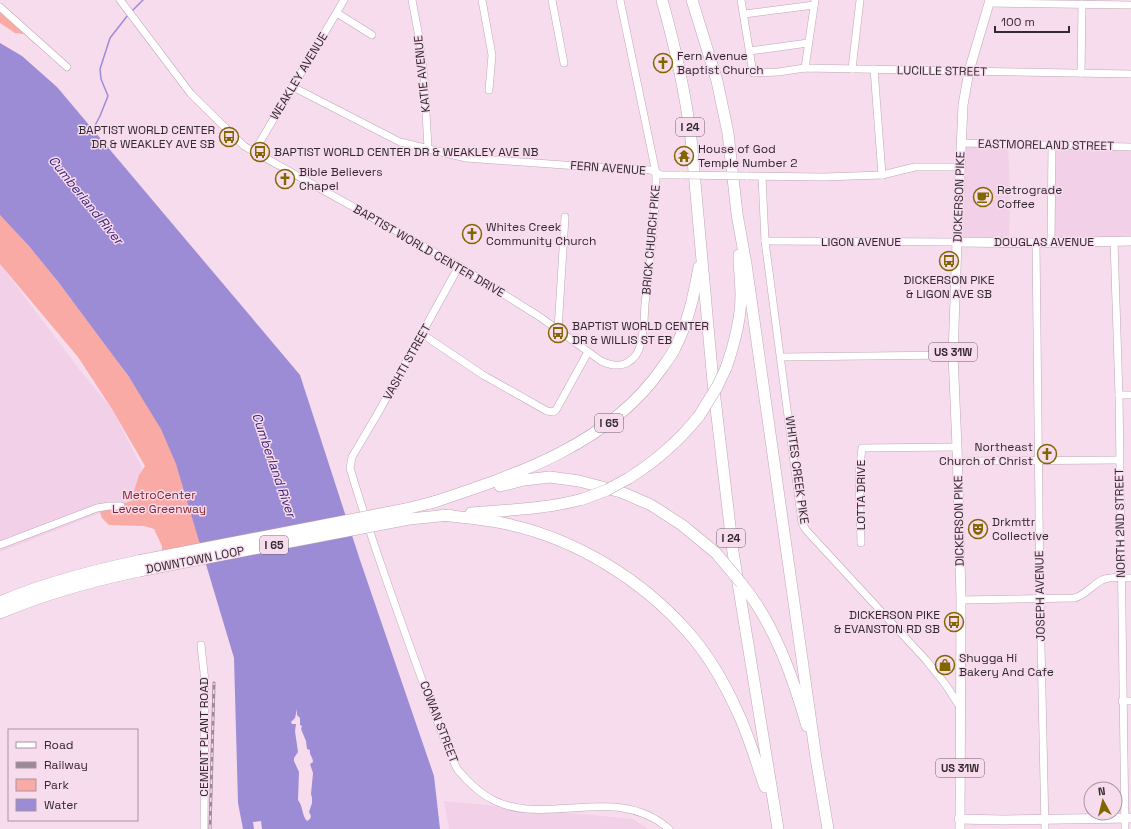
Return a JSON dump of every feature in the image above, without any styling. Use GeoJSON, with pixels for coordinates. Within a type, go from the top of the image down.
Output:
{"type":"FeatureCollection","features":[{"type":"Feature","properties":{"kind":"highway","name":"I 24"},"geometry":{"type":"LineString","coordinates":[[662,0],[678,61],[686,103],[705,286],[713,382],[733,552],[776,824]]}},
{"type":"Feature","properties":{"kind":"highway"},"geometry":{"type":"LineString","coordinates":[[692,0],[717,81],[728,133],[737,214],[746,264],[812,718],[816,758],[828,829]]}},
{"type":"Feature","properties":{"kind":"highway","name":"I 65"},"geometry":{"type":"LineString","coordinates":[[442,515],[531,509],[562,505],[607,490],[650,465],[686,432],[699,416],[717,387],[734,346],[741,296],[737,214]]}},
{"type":"Feature","properties":{"kind":"highway","name":"I 65"},"geometry":{"type":"LineString","coordinates":[[431,503],[526,470],[560,453],[594,433],[638,399],[657,376],[675,350],[686,324],[695,291],[701,257]]}},
{"type":"Feature","properties":{"kind":"highway"},"geometry":{"type":"LineString","coordinates":[[431,503],[524,480],[550,477],[579,481],[622,492],[651,505],[682,525],[716,553],[752,597],[772,630],[804,716],[816,758]]}},
{"type":"Feature","properties":{"kind":"highway","name":"DOWNTOWN LOOP"},"geometry":{"type":"LineString","coordinates":[[408,514],[431,503]]}},
{"type":"Feature","properties":{"kind":"highway","name":"DOWNTOWN LOOP"},"geometry":{"type":"LineString","coordinates":[[0,602],[63,579],[103,568],[139,566],[408,514],[442,515]]}},
{"type":"Feature","properties":{"kind":"highway"},"geometry":{"type":"LineString","coordinates":[[442,515],[481,519],[511,525],[542,534],[581,550],[609,566],[639,587],[664,608],[687,631],[707,658],[738,712],[747,734],[776,824]]}},
{"type":"Feature","properties":{"kind":"highway","name":"DOWNTOWN LOOP"},"geometry":{"type":"LineString","coordinates":[[0,613],[139,566]]}},
{"type":"Feature","properties":{"kind":"main road","name":"DICKERSON PIKE"},"geometry":{"type":"LineString","coordinates":[[960,829],[961,600],[958,461],[953,355],[957,242],[963,105],[969,71],[990,2]]}},
{"type":"Feature","properties":{"kind":"main road","name":"DOUGLAS AVENUE"},"geometry":{"type":"LineString","coordinates":[[957,242],[1051,243],[1131,241]]}},
{"type":"Feature","properties":{"kind":"main road"},"geometry":{"type":"LineString","coordinates":[[959,819],[1003,820],[1128,818]]}},
{"type":"Feature","properties":{"kind":"street","name":"BAPTIST WORLD CENTER DRIVE"},"geometry":{"type":"LineString","coordinates":[[120,0],[191,94],[244,146],[459,266],[540,317],[600,361],[611,366],[620,366],[631,360]]}},
{"type":"Feature","properties":{"kind":"street","name":"WEAKLEY AVENUE"},"geometry":{"type":"LineString","coordinates":[[254,152],[344,0]]}},
{"type":"Feature","properties":{"kind":"street","name":"KATIE AVENUE"},"geometry":{"type":"LineString","coordinates":[[412,0],[424,77],[428,148]]}},
{"type":"Feature","properties":{"kind":"street"},"geometry":{"type":"LineString","coordinates":[[482,0],[492,55],[489,90]]}},
{"type":"Feature","properties":{"kind":"street"},"geometry":{"type":"LineString","coordinates":[[552,0],[564,63]]}},
{"type":"Feature","properties":{"kind":"street","name":"BRICK CHURCH PIKE"},"geometry":{"type":"LineString","coordinates":[[620,0],[656,173],[655,203],[642,332],[639,349],[631,360]]}},
{"type":"Feature","properties":{"kind":"street"},"geometry":{"type":"LineString","coordinates":[[741,0],[750,51],[808,43]]}},
{"type":"Feature","properties":{"kind":"street"},"geometry":{"type":"LineString","coordinates":[[852,69],[860,0]]}},
{"type":"Feature","properties":{"kind":"street"},"geometry":{"type":"LineString","coordinates":[[744,14],[814,2],[805,68]]}},
{"type":"Feature","properties":{"kind":"street"},"geometry":{"type":"LineString","coordinates":[[990,2],[1131,5]]}},
{"type":"Feature","properties":{"kind":"street"},"geometry":{"type":"LineString","coordinates":[[1081,73],[1082,4]]}},
{"type":"Feature","properties":{"kind":"street"},"geometry":{"type":"LineString","coordinates":[[0,6],[67,67]]}},
{"type":"Feature","properties":{"kind":"street"},"geometry":{"type":"LineString","coordinates":[[337,13],[372,35]]}},
{"type":"Feature","properties":{"kind":"street","name":"LUCILLE STREET"},"geometry":{"type":"LineString","coordinates":[[750,51],[753,73],[778,72],[805,68],[1131,74]]}},
{"type":"Feature","properties":{"kind":"street"},"geometry":{"type":"LineString","coordinates":[[874,69],[882,175]]}},
{"type":"Feature","properties":{"kind":"street","name":"FERN AVENUE"},"geometry":{"type":"LineString","coordinates":[[293,87],[400,142],[466,158],[651,170],[661,175],[682,176],[824,178],[882,175],[915,167],[960,167]]}},
{"type":"Feature","properties":{"kind":"street","name":"EASTMORELAND STREET"},"geometry":{"type":"LineString","coordinates":[[961,143],[1131,147]]}},
{"type":"Feature","properties":{"kind":"street"},"geometry":{"type":"LineString","coordinates":[[1051,243],[1052,145]]}},
{"type":"Feature","properties":{"kind":"street","name":"WHITES CREEK PIKE"},"geometry":{"type":"LineString","coordinates":[[762,176],[765,241],[782,357],[802,523],[806,530],[925,660],[946,685],[960,707]]}},
{"type":"Feature","properties":{"kind":"street"},"geometry":{"type":"LineString","coordinates":[[558,330],[565,217]]}},
{"type":"Feature","properties":{"kind":"street","name":"LIGON AVENUE"},"geometry":{"type":"LineString","coordinates":[[765,241],[957,242]]}},
{"type":"Feature","properties":{"kind":"street","name":"NORTH 2ND STREET"},"geometry":{"type":"LineString","coordinates":[[1114,241],[1118,395],[1122,701],[1128,818],[1125,829]]}},
{"type":"Feature","properties":{"kind":"street","name":"JOSEPH AVENUE"},"geometry":{"type":"LineString","coordinates":[[1036,243],[1040,599],[1045,829]]}},
{"type":"Feature","properties":{"kind":"street","name":"VASHTI STREET"},"geometry":{"type":"LineString","coordinates":[[352,457],[378,414],[459,266]]}},
{"type":"Feature","properties":{"kind":"street"},"geometry":{"type":"LineString","coordinates":[[422,334],[483,375],[547,411],[553,412],[556,410],[588,352]]}},
{"type":"Feature","properties":{"kind":"street"},"geometry":{"type":"LineString","coordinates":[[782,357],[953,355]]}},
{"type":"Feature","properties":{"kind":"street"},"geometry":{"type":"LineString","coordinates":[[1118,395],[1131,395]]}},
{"type":"Feature","properties":{"kind":"street","name":"LOTTA DRIVE"},"geometry":{"type":"LineString","coordinates":[[861,542],[859,474],[862,448],[957,447]]}},
{"type":"Feature","properties":{"kind":"street","name":"COWAN STREET"},"geometry":{"type":"LineString","coordinates":[[352,457],[350,468],[372,539],[438,724],[458,770],[477,790],[486,797],[512,806],[527,809],[607,806],[649,815],[663,823],[669,829]]}},
{"type":"Feature","properties":{"kind":"street"},"geometry":{"type":"LineString","coordinates":[[958,461],[1119,460]]}},
{"type":"Feature","properties":{"kind":"street"},"geometry":{"type":"LineString","coordinates":[[0,545],[97,508],[121,506]]}},
{"type":"Feature","properties":{"kind":"street"},"geometry":{"type":"LineString","coordinates":[[961,600],[1074,598],[1081,596],[1101,580],[1112,577],[1131,578]]}},
{"type":"Feature","properties":{"kind":"street","name":"CEMENT PLANT ROAD"},"geometry":{"type":"LineString","coordinates":[[201,645],[205,682],[204,829]]}},
{"type":"Feature","properties":{"kind":"street"},"geometry":{"type":"LineString","coordinates":[[1122,701],[1131,701]]}},
{"type":"Feature","properties":{"kind":"shaded area"},"geometry":{"type":"Polygon","coordinates":[[[961,143],[1008,144],[1010,194],[1009,243],[957,242],[961,143]]]}},
{"type":"Feature","properties":{"kind":"shaded area"},"geometry":{"type":"Polygon","coordinates":[[[1055,148],[1131,149],[1131,237],[1059,239],[1054,236],[1055,148]]]}},
{"type":"Feature","properties":{"kind":"shaded area"},"geometry":{"type":"Polygon","coordinates":[[[0,264],[79,369],[112,409],[142,468],[131,501],[0,552],[0,264]]]}},
{"type":"Feature","properties":{"kind":"shaded area"},"geometry":{"type":"Polygon","coordinates":[[[444,801],[633,819],[648,829],[449,829],[444,801]]]}},
{"type":"Feature","properties":{"kind":"green space"},"geometry":{"type":"Polygon","coordinates":[[[0,7],[38,42],[35,44],[24,34],[15,33],[0,23],[0,7]]]}},
{"type":"Feature","properties":{"kind":"green space","name":"MetroCenter Levee Greenway"},"geometry":{"type":"Polygon","coordinates":[[[0,215],[24,240],[57,281],[127,374],[153,414],[173,455],[188,500],[200,544],[162,551],[162,546],[154,529],[144,526],[109,525],[102,518],[100,512],[131,501],[139,475],[145,466],[112,409],[78,357],[0,264],[0,215]]]}},
{"type":"Feature","properties":{"kind":"water","name":"Cumberland River"},"geometry":{"type":"Polygon","coordinates":[[[0,43],[22,56],[57,87],[300,375],[360,560],[434,776],[440,829],[262,829],[261,821],[253,822],[254,829],[243,829],[238,803],[234,658],[176,464],[161,429],[129,377],[59,283],[29,246],[0,215],[0,43]],[[297,709],[295,718],[291,722],[292,724],[296,724],[295,731],[298,752],[294,758],[294,761],[299,772],[298,800],[307,821],[311,816],[309,812],[312,803],[311,794],[313,773],[310,764],[313,762],[310,750],[307,749],[306,741],[301,729],[302,726],[300,725],[300,718],[297,715],[297,709]]]}},
{"type":"Feature","properties":{"kind":"waterway"},"geometry":{"type":"LineString","coordinates":[[132,11],[143,0]]}},
{"type":"Feature","properties":{"kind":"waterway"},"geometry":{"type":"LineString","coordinates":[[92,131],[108,96],[101,79],[100,69],[110,38],[128,15]]}},
{"type":"Feature","properties":{"kind":"railway"},"geometry":{"type":"LineString","coordinates":[[210,829],[214,683]]}},
{"type":"Feature","properties":{"kind":"place","name":"Fern Avenue Baptist Church"},"geometry":{"type":"Point","coordinates":[663,63]}},
{"type":"Feature","properties":{"kind":"place","name":"BAPTIST WORLD CENTER DR & WEAKLEY AVE SB"},"geometry":{"type":"Point","coordinates":[229,137]}},
{"type":"Feature","properties":{"kind":"place","name":"BAPTIST WORLD CENTER DR & WEAKLEY AVE NB"},"geometry":{"type":"Point","coordinates":[260,152]}},
{"type":"Feature","properties":{"kind":"place","name":"House of God Temple Number 2"},"geometry":{"type":"Point","coordinates":[684,156]}},
{"type":"Feature","properties":{"kind":"place","name":"Bible Believers Chapel"},"geometry":{"type":"Point","coordinates":[285,179]}},
{"type":"Feature","properties":{"kind":"place","name":"Retrograde Coffee"},"geometry":{"type":"Point","coordinates":[983,197]}},
{"type":"Feature","properties":{"kind":"place","name":"Whites Creek Community Church"},"geometry":{"type":"Point","coordinates":[472,234]}},
{"type":"Feature","properties":{"kind":"place","name":"DICKERSON PIKE & LIGON AVE SB"},"geometry":{"type":"Point","coordinates":[949,261]}},
{"type":"Feature","properties":{"kind":"place","name":"BAPTIST WORLD CENTER DR & WILLIS ST EB"},"geometry":{"type":"Point","coordinates":[558,333]}},
{"type":"Feature","properties":{"kind":"place","name":"Northeast Church of Christ"},"geometry":{"type":"Point","coordinates":[1047,454]}},
{"type":"Feature","properties":{"kind":"place","name":"Drkmttr Collective"},"geometry":{"type":"Point","coordinates":[978,529]}},
{"type":"Feature","properties":{"kind":"place","name":"DICKERSON PIKE & EVANSTON RD SB"},"geometry":{"type":"Point","coordinates":[954,622]}},
{"type":"Feature","properties":{"kind":"place","name":"Shugga Hi Bakery And Cafe"},"geometry":{"type":"Point","coordinates":[945,665]}}]}
